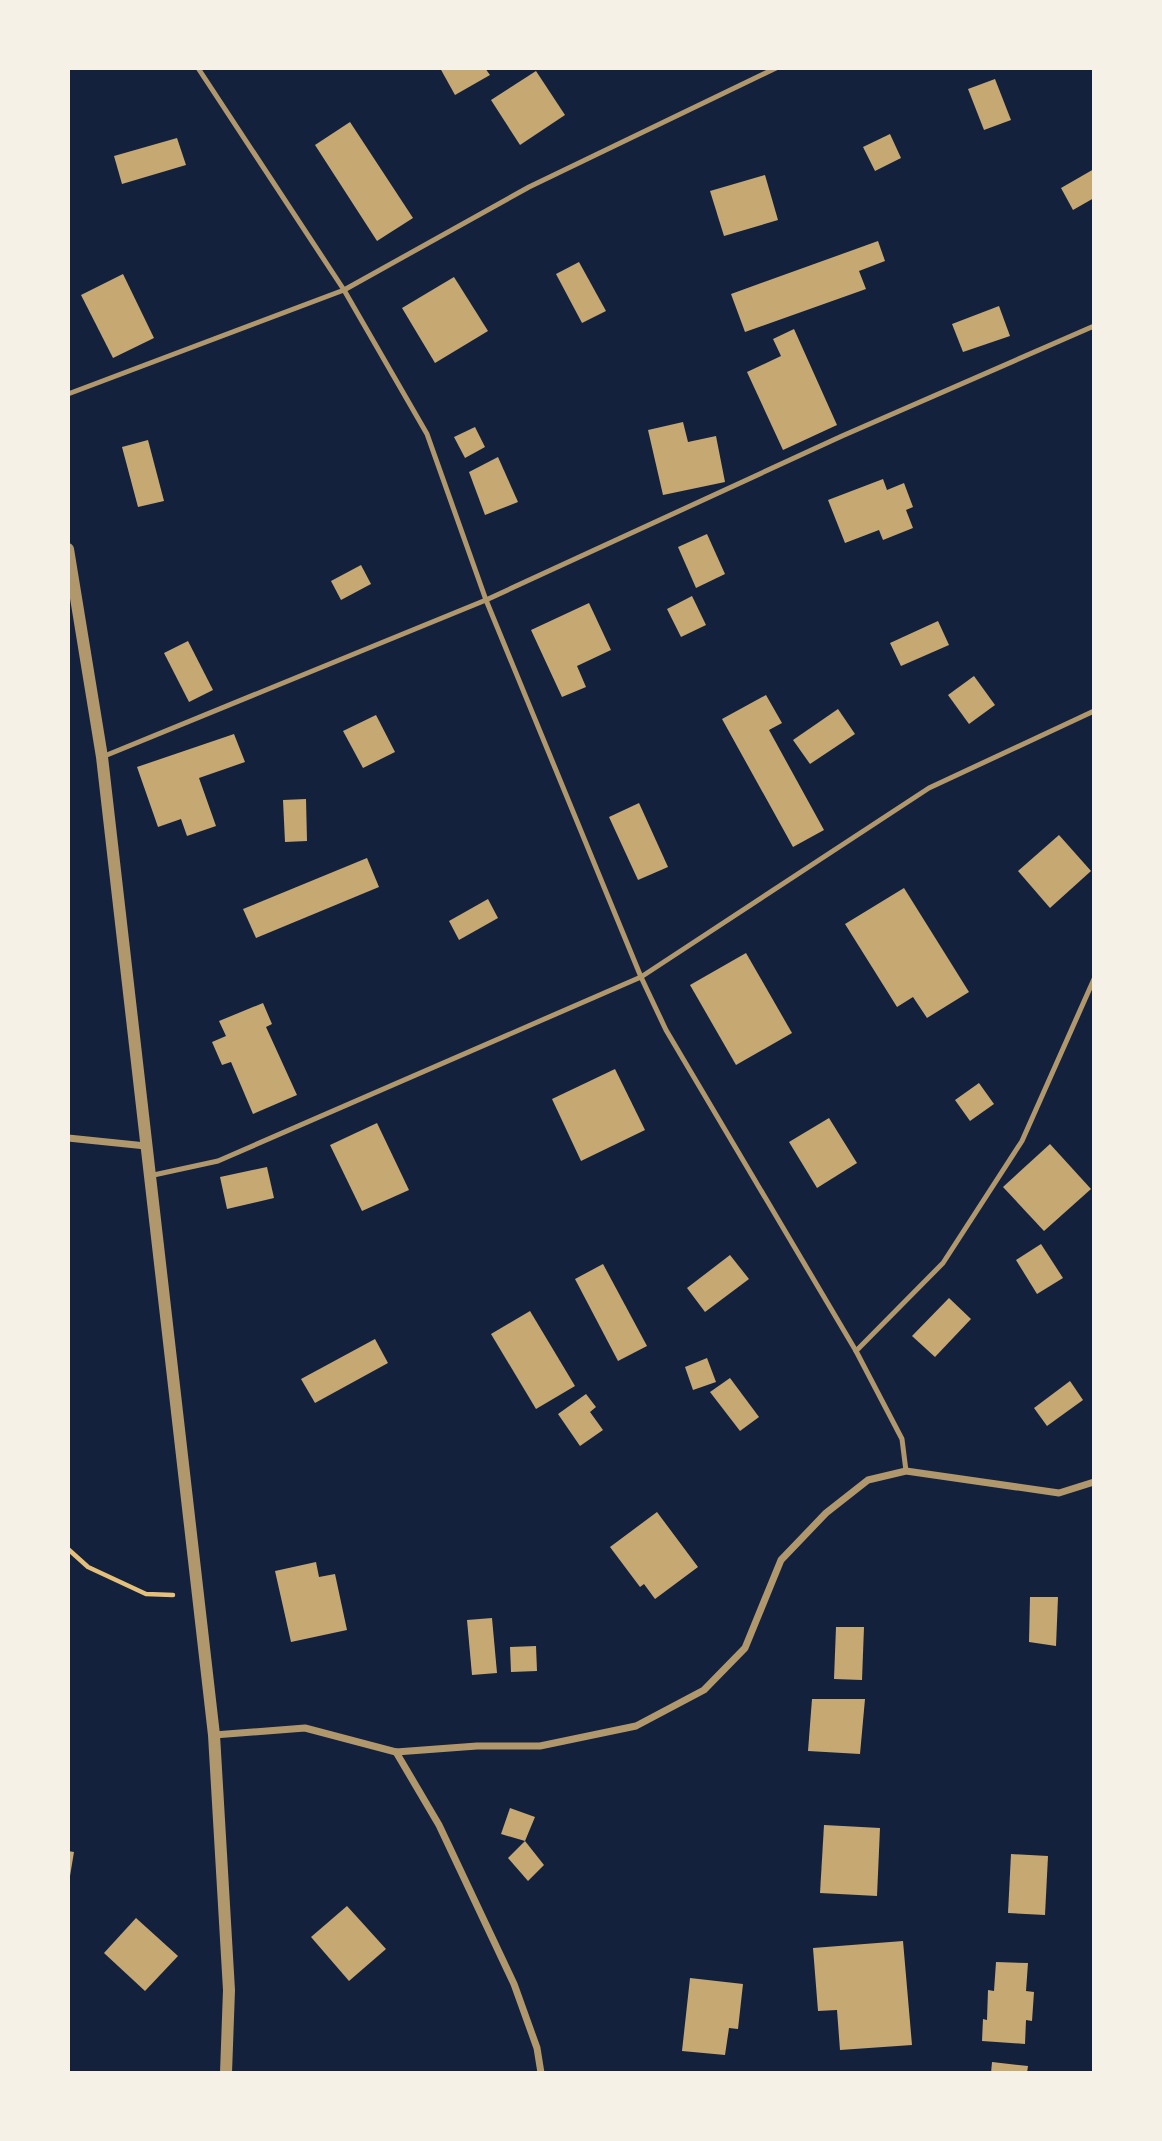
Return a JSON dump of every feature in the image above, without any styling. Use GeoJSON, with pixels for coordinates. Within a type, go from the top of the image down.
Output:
{"type":"FeatureCollection","features":[{"type":"Feature","properties":{"kind":"street"},"geometry":{"type":"LineString","coordinates":[[68,549],[102,757],[214,1735],[229,1990],[226,2073]]}},
{"type":"Feature","properties":{"kind":"street"},"geometry":{"type":"LineString","coordinates":[[68,1138],[146,1146]]}},
{"type":"Feature","properties":{"kind":"street"},"geometry":{"type":"LineString","coordinates":[[214,1735],[305,1728],[396,1752],[477,1746],[540,1746],[636,1726],[704,1689],[745,1648],[781,1560],[826,1513],[868,1479],[906,1471],[1059,1493],[1094,1482]]}},
{"type":"Feature","properties":{"kind":"street"},"geometry":{"type":"LineString","coordinates":[[396,1752],[439,1825],[514,1984],[537,2048],[541,2073]]}},
{"type":"Feature","properties":{"kind":"lane"},"geometry":{"type":"LineString","coordinates":[[198,68],[344,290],[428,434],[486,600],[641,977],[666,1030],[856,1351],[902,1439],[906,1471]]}},
{"type":"Feature","properties":{"kind":"lane"},"geometry":{"type":"LineString","coordinates":[[68,394],[344,290],[529,187],[776,68]]}},
{"type":"Feature","properties":{"kind":"lane"},"geometry":{"type":"LineString","coordinates":[[102,757],[486,600],[842,436],[1094,326]]}},
{"type":"Feature","properties":{"kind":"lane"},"geometry":{"type":"LineString","coordinates":[[149,1176],[219,1161],[641,977],[929,788],[1094,711]]}},
{"type":"Feature","properties":{"kind":"lane"},"geometry":{"type":"LineString","coordinates":[[856,1351],[943,1263],[1022,1141],[1094,979]]}},
{"type":"Feature","properties":{"kind":"path"},"geometry":{"type":"LineString","coordinates":[[68,1549],[88,1567],[146,1594],[198,1595]]}},
{"type":"Feature","properties":{"kind":"building"},"geometry":{"type":"Polygon","coordinates":[[[440,68],[485,68],[490,75],[455,95],[440,68]]]}},
{"type":"Feature","properties":{"kind":"building"},"geometry":{"type":"Polygon","coordinates":[[[536,71],[565,115],[520,145],[491,100],[536,71]]]}},
{"type":"Feature","properties":{"kind":"building"},"geometry":{"type":"Polygon","coordinates":[[[995,79],[1011,120],[984,130],[968,89],[995,79]]]}},
{"type":"Feature","properties":{"kind":"building"},"geometry":{"type":"Polygon","coordinates":[[[350,122],[413,218],[377,241],[315,145],[350,122]]]}},
{"type":"Feature","properties":{"kind":"building"},"geometry":{"type":"Polygon","coordinates":[[[890,134],[901,158],[875,171],[863,147],[890,134]]]}},
{"type":"Feature","properties":{"kind":"building"},"geometry":{"type":"Polygon","coordinates":[[[177,138],[186,165],[122,184],[114,156],[177,138]]]}},
{"type":"Feature","properties":{"kind":"building"},"geometry":{"type":"Polygon","coordinates":[[[1094,169],[1094,198],[1073,210],[1061,188],[1094,169]]]}},
{"type":"Feature","properties":{"kind":"building"},"geometry":{"type":"Polygon","coordinates":[[[765,175],[778,220],[724,236],[710,191],[765,175]]]}},
{"type":"Feature","properties":{"kind":"building"},"geometry":{"type":"Polygon","coordinates":[[[878,241],[885,261],[859,271],[866,289],[745,332],[731,294],[878,241]]]}},
{"type":"Feature","properties":{"kind":"building"},"geometry":{"type":"Polygon","coordinates":[[[579,262],[606,311],[582,323],[556,274],[579,262]]]}},
{"type":"Feature","properties":{"kind":"building"},"geometry":{"type":"Polygon","coordinates":[[[123,274],[154,338],[113,358],[81,295],[123,274]]]}},
{"type":"Feature","properties":{"kind":"building"},"geometry":{"type":"Polygon","coordinates":[[[454,277],[488,331],[435,363],[402,308],[454,277]]]}},
{"type":"Feature","properties":{"kind":"building"},"geometry":{"type":"Polygon","coordinates":[[[999,306],[1010,336],[963,352],[952,324],[999,306]]]}},
{"type":"Feature","properties":{"kind":"building"},"geometry":{"type":"Polygon","coordinates":[[[794,329],[837,425],[783,450],[747,372],[781,356],[773,339],[794,329]]]}},
{"type":"Feature","properties":{"kind":"building"},"geometry":{"type":"Polygon","coordinates":[[[683,422],[688,442],[716,436],[725,482],[663,495],[648,430],[683,422]]]}},
{"type":"Feature","properties":{"kind":"building"},"geometry":{"type":"Polygon","coordinates":[[[475,427],[485,447],[465,458],[454,437],[475,427]]]}},
{"type":"Feature","properties":{"kind":"building"},"geometry":{"type":"Polygon","coordinates":[[[148,440],[164,501],[138,507],[122,447],[148,440]]]}},
{"type":"Feature","properties":{"kind":"building"},"geometry":{"type":"Polygon","coordinates":[[[498,457],[518,502],[485,515],[469,472],[498,457]]]}},
{"type":"Feature","properties":{"kind":"building"},"geometry":{"type":"Polygon","coordinates":[[[883,479],[887,490],[904,483],[913,507],[906,510],[913,528],[883,540],[879,530],[845,543],[828,500],[883,479]]]}},
{"type":"Feature","properties":{"kind":"building"},"geometry":{"type":"Polygon","coordinates":[[[707,534],[725,574],[696,588],[678,547],[707,534]]]}},
{"type":"Feature","properties":{"kind":"building"},"geometry":{"type":"Polygon","coordinates":[[[361,565],[371,584],[341,600],[331,581],[361,565]]]}},
{"type":"Feature","properties":{"kind":"building"},"geometry":{"type":"Polygon","coordinates":[[[692,596],[706,625],[681,637],[667,609],[692,596]]]}},
{"type":"Feature","properties":{"kind":"building"},"geometry":{"type":"Polygon","coordinates":[[[589,603],[611,650],[577,666],[586,687],[562,697],[531,630],[589,603]]]}},
{"type":"Feature","properties":{"kind":"building"},"geometry":{"type":"Polygon","coordinates":[[[938,621],[949,645],[901,666],[890,643],[938,621]]]}},
{"type":"Feature","properties":{"kind":"building"},"geometry":{"type":"Polygon","coordinates":[[[188,641],[213,690],[189,702],[164,653],[188,641]]]}},
{"type":"Feature","properties":{"kind":"building"},"geometry":{"type":"Polygon","coordinates":[[[974,676],[995,705],[969,724],[948,695],[974,676]]]}},
{"type":"Feature","properties":{"kind":"building"},"geometry":{"type":"Polygon","coordinates":[[[766,695],[782,723],[769,730],[824,830],[793,847],[722,719],[766,695]]]}},
{"type":"Feature","properties":{"kind":"building"},"geometry":{"type":"Polygon","coordinates":[[[838,709],[855,734],[810,764],[793,740],[838,709]]]}},
{"type":"Feature","properties":{"kind":"building"},"geometry":{"type":"Polygon","coordinates":[[[376,715],[395,752],[363,768],[343,731],[376,715]]]}},
{"type":"Feature","properties":{"kind":"building"},"geometry":{"type":"Polygon","coordinates":[[[234,734],[245,762],[199,778],[216,826],[187,836],[181,819],[158,827],[137,767],[234,734]]]}},
{"type":"Feature","properties":{"kind":"building"},"geometry":{"type":"Polygon","coordinates":[[[306,799],[307,841],[285,842],[283,800],[306,799]]]}},
{"type":"Feature","properties":{"kind":"building"},"geometry":{"type":"Polygon","coordinates":[[[639,803],[668,867],[638,880],[609,817],[639,803]]]}},
{"type":"Feature","properties":{"kind":"building"},"geometry":{"type":"Polygon","coordinates":[[[1059,835],[1091,871],[1050,908],[1018,871],[1059,835]]]}},
{"type":"Feature","properties":{"kind":"building"},"geometry":{"type":"Polygon","coordinates":[[[367,858],[379,887],[256,938],[243,909],[367,858]]]}},
{"type":"Feature","properties":{"kind":"building"},"geometry":{"type":"Polygon","coordinates":[[[904,888],[969,992],[927,1018],[913,997],[897,1007],[845,924],[904,888]]]}},
{"type":"Feature","properties":{"kind":"building"},"geometry":{"type":"Polygon","coordinates":[[[488,899],[498,918],[459,940],[449,921],[488,899]]]}},
{"type":"Feature","properties":{"kind":"building"},"geometry":{"type":"Polygon","coordinates":[[[746,953],[792,1033],[736,1065],[690,985],[746,953]]]}},
{"type":"Feature","properties":{"kind":"building"},"geometry":{"type":"Polygon","coordinates":[[[263,1003],[272,1024],[266,1027],[297,1095],[253,1114],[231,1062],[222,1065],[212,1042],[226,1036],[219,1021],[263,1003]]]}},
{"type":"Feature","properties":{"kind":"building"},"geometry":{"type":"Polygon","coordinates":[[[615,1069],[645,1130],[581,1161],[552,1099],[615,1069]]]}},
{"type":"Feature","properties":{"kind":"building"},"geometry":{"type":"Polygon","coordinates":[[[979,1083],[994,1104],[970,1121],[955,1100],[979,1083]]]}},
{"type":"Feature","properties":{"kind":"building"},"geometry":{"type":"Polygon","coordinates":[[[829,1118],[857,1163],[817,1188],[789,1142],[829,1118]]]}},
{"type":"Feature","properties":{"kind":"building"},"geometry":{"type":"Polygon","coordinates":[[[377,1123],[409,1190],[362,1211],[330,1145],[377,1123]]]}},
{"type":"Feature","properties":{"kind":"building"},"geometry":{"type":"Polygon","coordinates":[[[1050,1144],[1091,1189],[1044,1231],[1003,1187],[1050,1144]]]}},
{"type":"Feature","properties":{"kind":"building"},"geometry":{"type":"Polygon","coordinates":[[[267,1167],[274,1198],[227,1209],[220,1177],[267,1167]]]}},
{"type":"Feature","properties":{"kind":"building"},"geometry":{"type":"Polygon","coordinates":[[[1041,1244],[1063,1278],[1037,1294],[1016,1260],[1041,1244]]]}},
{"type":"Feature","properties":{"kind":"building"},"geometry":{"type":"Polygon","coordinates":[[[730,1255],[749,1279],[705,1312],[687,1288],[730,1255]]]}},
{"type":"Feature","properties":{"kind":"building"},"geometry":{"type":"Polygon","coordinates":[[[603,1264],[647,1346],[618,1361],[575,1279],[603,1264]]]}},
{"type":"Feature","properties":{"kind":"building"},"geometry":{"type":"Polygon","coordinates":[[[949,1298],[971,1319],[935,1357],[912,1336],[949,1298]]]}},
{"type":"Feature","properties":{"kind":"building"},"geometry":{"type":"Polygon","coordinates":[[[530,1311],[575,1386],[536,1409],[491,1334],[530,1311]]]}},
{"type":"Feature","properties":{"kind":"building"},"geometry":{"type":"Polygon","coordinates":[[[375,1339],[388,1363],[315,1403],[301,1379],[375,1339]]]}},
{"type":"Feature","properties":{"kind":"building"},"geometry":{"type":"Polygon","coordinates":[[[707,1358],[716,1382],[693,1390],[685,1367],[707,1358]]]}},
{"type":"Feature","properties":{"kind":"building"},"geometry":{"type":"Polygon","coordinates":[[[730,1378],[759,1417],[740,1431],[710,1392],[730,1378]]]}},
{"type":"Feature","properties":{"kind":"building"},"geometry":{"type":"Polygon","coordinates":[[[1070,1381],[1083,1400],[1047,1426],[1034,1408],[1070,1381]]]}},
{"type":"Feature","properties":{"kind":"building"},"geometry":{"type":"Polygon","coordinates":[[[586,1394],[596,1407],[590,1412],[603,1430],[580,1446],[558,1414],[586,1394]]]}},
{"type":"Feature","properties":{"kind":"building"},"geometry":{"type":"Polygon","coordinates":[[[657,1512],[698,1567],[655,1599],[644,1584],[640,1587],[610,1547],[657,1512]]]}},
{"type":"Feature","properties":{"kind":"building"},"geometry":{"type":"Polygon","coordinates":[[[316,1562],[319,1577],[335,1574],[347,1630],[291,1642],[275,1571],[316,1562]]]}},
{"type":"Feature","properties":{"kind":"building"},"geometry":{"type":"Polygon","coordinates":[[[1030,1597],[1058,1597],[1056,1646],[1029,1642],[1030,1597]]]}},
{"type":"Feature","properties":{"kind":"building"},"geometry":{"type":"Polygon","coordinates":[[[492,1618],[497,1673],[472,1675],[467,1620],[492,1618]]]}},
{"type":"Feature","properties":{"kind":"building"},"geometry":{"type":"Polygon","coordinates":[[[836,1627],[864,1627],[862,1680],[834,1679],[836,1627]]]}},
{"type":"Feature","properties":{"kind":"building"},"geometry":{"type":"Polygon","coordinates":[[[536,1646],[537,1671],[511,1672],[510,1647],[536,1646]]]}},
{"type":"Feature","properties":{"kind":"building"},"geometry":{"type":"Polygon","coordinates":[[[812,1699],[865,1699],[860,1754],[808,1751],[812,1699]]]}},
{"type":"Feature","properties":{"kind":"building"},"geometry":{"type":"Polygon","coordinates":[[[510,1808],[535,1817],[525,1841],[501,1834],[510,1808]]]}},
{"type":"Feature","properties":{"kind":"building"},"geometry":{"type":"Polygon","coordinates":[[[824,1825],[880,1828],[877,1896],[820,1893],[824,1825]]]}},
{"type":"Feature","properties":{"kind":"building"},"geometry":{"type":"Polygon","coordinates":[[[525,1841],[544,1865],[528,1881],[508,1858],[525,1841]]]}},
{"type":"Feature","properties":{"kind":"building"},"geometry":{"type":"Polygon","coordinates":[[[68,1851],[74,1852],[70,1876],[68,1875],[68,1851]]]}},
{"type":"Feature","properties":{"kind":"building"},"geometry":{"type":"Polygon","coordinates":[[[1011,1854],[1048,1856],[1045,1915],[1008,1913],[1011,1854]]]}},
{"type":"Feature","properties":{"kind":"building"},"geometry":{"type":"Polygon","coordinates":[[[347,1906],[386,1949],[349,1981],[311,1937],[347,1906]]]}},
{"type":"Feature","properties":{"kind":"building"},"geometry":{"type":"Polygon","coordinates":[[[136,1918],[178,1956],[145,1991],[104,1953],[136,1918]]]}},
{"type":"Feature","properties":{"kind":"building"},"geometry":{"type":"Polygon","coordinates":[[[903,1941],[912,2045],[840,2050],[837,2010],[818,2011],[813,1948],[903,1941]]]}},
{"type":"Feature","properties":{"kind":"building"},"geometry":{"type":"Polygon","coordinates":[[[996,1962],[1028,1963],[1026,1991],[1034,1992],[1032,2021],[1026,2020],[1025,2044],[982,2041],[983,2019],[987,2020],[988,1990],[994,1991],[996,1962]]]}},
{"type":"Feature","properties":{"kind":"building"},"geometry":{"type":"Polygon","coordinates":[[[690,1978],[743,1984],[738,2029],[729,2028],[725,2055],[682,2051],[690,1978]]]}},
{"type":"Feature","properties":{"kind":"building"},"geometry":{"type":"Polygon","coordinates":[[[992,2062],[1028,2066],[1027,2073],[991,2073],[992,2062]]]}}]}
